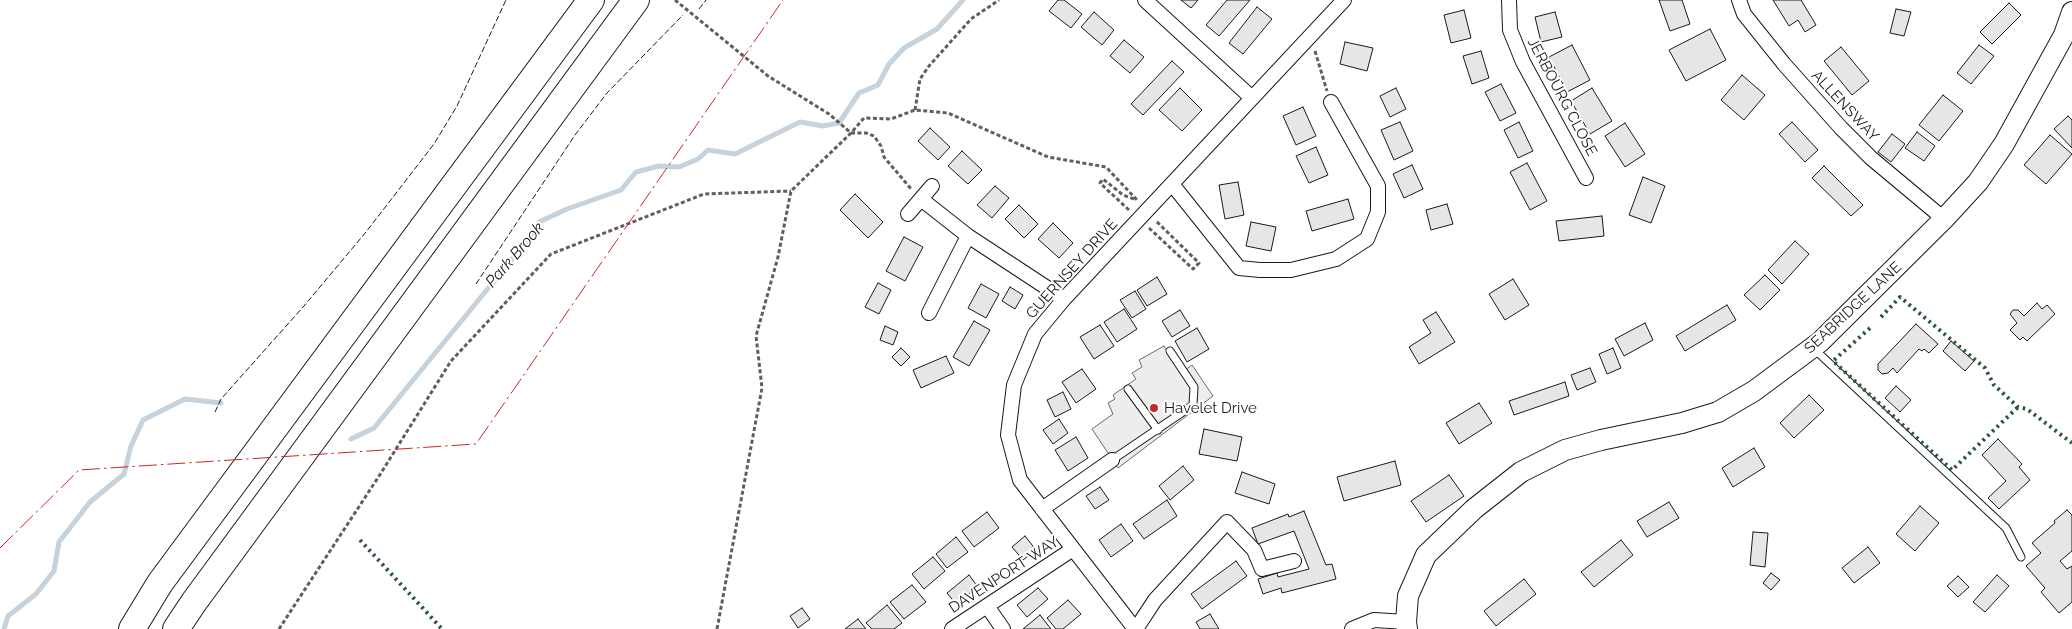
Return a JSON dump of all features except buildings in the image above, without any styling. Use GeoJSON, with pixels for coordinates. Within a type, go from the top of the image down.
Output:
{"type":"FeatureCollection","features":[{"type":"Feature","properties":{"kind":"highway"},"geometry":{"type":"LineString","coordinates":[[132,629],[160,583],[592,0]]}},
{"type":"Feature","properties":{"kind":"highway"},"geometry":{"type":"LineString","coordinates":[[176,629],[636,0]]}},
{"type":"Feature","properties":{"kind":"street"},"geometry":{"type":"LineString","coordinates":[[1144,0],[1252,98]]}},
{"type":"Feature","properties":{"kind":"street","name":"GUERNSEY DRIVE"},"geometry":{"type":"LineString","coordinates":[[1135,629],[1020,480],[1008,436],[1014,385],[1035,334],[1064,299],[1344,0]]}},
{"type":"Feature","properties":{"kind":"street","name":"JERBOURG CLOSE"},"geometry":{"type":"LineString","coordinates":[[1509,0],[1510,30],[1523,62],[1586,178]]}},
{"type":"Feature","properties":{"kind":"street","name":"ALLENSWAY"},"geometry":{"type":"LineString","coordinates":[[1739,0],[1744,14],[1784,64],[1841,128],[1871,158],[1944,219]]}},
{"type":"Feature","properties":{"kind":"street","name":"SEABRIDGE LANE"},"geometry":{"type":"LineString","coordinates":[[1406,626],[1408,596],[1426,555],[1474,509],[1521,472],[1565,450],[1601,440],[1682,423],[1718,412],[1754,391],[1820,342],[1944,219],[1978,182],[2004,144],[2064,35],[2072,12]]}},
{"type":"Feature","properties":{"kind":"street"},"geometry":{"type":"LineString","coordinates":[[1172,184],[1239,268],[1291,270],[1336,259],[1367,239],[1378,212],[1378,186],[1331,102]]}},
{"type":"Feature","properties":{"kind":"street"},"geometry":{"type":"LineString","coordinates":[[908,214],[932,186]]}},
{"type":"Feature","properties":{"kind":"street"},"geometry":{"type":"LineString","coordinates":[[921,199],[968,236],[1064,299]]}},
{"type":"Feature","properties":{"kind":"street"},"geometry":{"type":"LineString","coordinates":[[929,313],[968,236]]}},
{"type":"Feature","properties":{"kind":"street"},"geometry":{"type":"LineString","coordinates":[[1042,509],[1112,460]]}},
{"type":"Feature","properties":{"kind":"street"},"geometry":{"type":"LineString","coordinates":[[1135,629],[1155,600],[1226,522],[1254,550],[1262,569],[1294,561]]}},
{"type":"Feature","properties":{"kind":"street","name":"DAVENPORT WAY"},"geometry":{"type":"LineString","coordinates":[[952,629],[1073,549]]}},
{"type":"Feature","properties":{"kind":"street"},"geometry":{"type":"LineString","coordinates":[[986,606],[1003,629]]}},
{"type":"Feature","properties":{"kind":"street"},"geometry":{"type":"LineString","coordinates":[[1352,629],[1374,620],[1406,626]]}},
{"type":"Feature","properties":{"kind":"lane"},"geometry":{"type":"LineString","coordinates":[[1812,348],[2006,528],[2021,557]]}},
{"type":"Feature","properties":{"kind":"lane"},"geometry":{"type":"LineString","coordinates":[[1112,460],[1193,405],[1194,387],[1170,351]]}},
{"type":"Feature","properties":{"kind":"lane"},"geometry":{"type":"LineString","coordinates":[[1128,389],[1158,430]]}},
{"type":"Feature","properties":{"kind":"path"},"geometry":{"type":"LineString","coordinates":[[675,0],[768,76],[829,114],[851,133],[866,132],[874,136],[881,146],[884,157],[921,199]]}},
{"type":"Feature","properties":{"kind":"path"},"geometry":{"type":"LineString","coordinates":[[915,110],[920,79],[929,66],[971,19],[998,0]]}},
{"type":"Feature","properties":{"kind":"path"},"geometry":{"type":"LineString","coordinates":[[1310,36],[1331,102]]}},
{"type":"Feature","properties":{"kind":"path"},"geometry":{"type":"LineString","coordinates":[[717,629],[762,388],[756,336],[778,257],[791,191],[864,118],[891,119],[915,110],[948,113],[1048,157],[1106,167],[1137,200],[1123,195],[1103,180],[1100,183],[1193,269],[1199,263],[1154,218]]}},
{"type":"Feature","properties":{"kind":"path"},"geometry":{"type":"LineString","coordinates":[[279,629],[382,473],[451,361],[551,254],[704,194],[791,191]]}},
{"type":"Feature","properties":{"kind":"shaded area","name":"Havelet Drive"},"geometry":{"type":"Polygon","coordinates":[[[1164,346],[1181,373],[1192,365],[1213,396],[1118,468],[1092,429],[1113,414],[1108,403],[1115,399],[1113,395],[1136,379],[1132,373],[1142,367],[1139,360],[1164,346]]]}},
{"type":"Feature","properties":{"kind":"waterway","name":"Park Brook"},"geometry":{"type":"LineString","coordinates":[[351,439],[374,428],[530,237],[539,222],[567,209],[621,190],[636,172],[659,166],[679,167],[698,159],[708,150],[735,154],[800,122],[823,126],[839,123],[859,93],[878,85],[889,64],[904,48],[937,29],[963,0]]}},
{"type":"Feature","properties":{"kind":"waterway","name":"Park Brook"},"geometry":{"type":"LineString","coordinates":[[4,629],[8,616],[36,594],[54,571],[59,542],[90,502],[124,474],[131,446],[143,420],[185,399],[221,403]]}},
{"type":"Feature","properties":{"kind":"hedge"},"geometry":{"type":"LineString","coordinates":[[1881,317],[1900,297],[1985,368],[1994,385],[2018,407],[2027,409],[2072,443]]}},
{"type":"Feature","properties":{"kind":"hedge"},"geometry":{"type":"LineString","coordinates":[[1870,328],[1833,361],[1952,470],[2018,407]]}},
{"type":"Feature","properties":{"kind":"hedge"},"geometry":{"type":"LineString","coordinates":[[360,540],[442,629]]}},
{"type":"Feature","properties":{"kind":"fence"},"geometry":{"type":"LineString","coordinates":[[215,412],[221,399],[304,306],[366,232],[434,144],[457,106],[506,0]]}},
{"type":"Feature","properties":{"kind":"fence"},"geometry":{"type":"LineString","coordinates":[[699,9],[706,0]]}},
{"type":"Feature","properties":{"kind":"fence"},"geometry":{"type":"LineString","coordinates":[[476,284],[575,135],[607,93],[683,15]]}},
{"type":"Feature","properties":{"kind":"power"},"geometry":{"type":"LineString","coordinates":[[0,548],[79,470],[476,444],[783,0]]}},
{"type":"Feature","properties":{"kind":"place","name":"Havelet Drive"},"geometry":{"type":"Point","coordinates":[1154,408]}}]}
